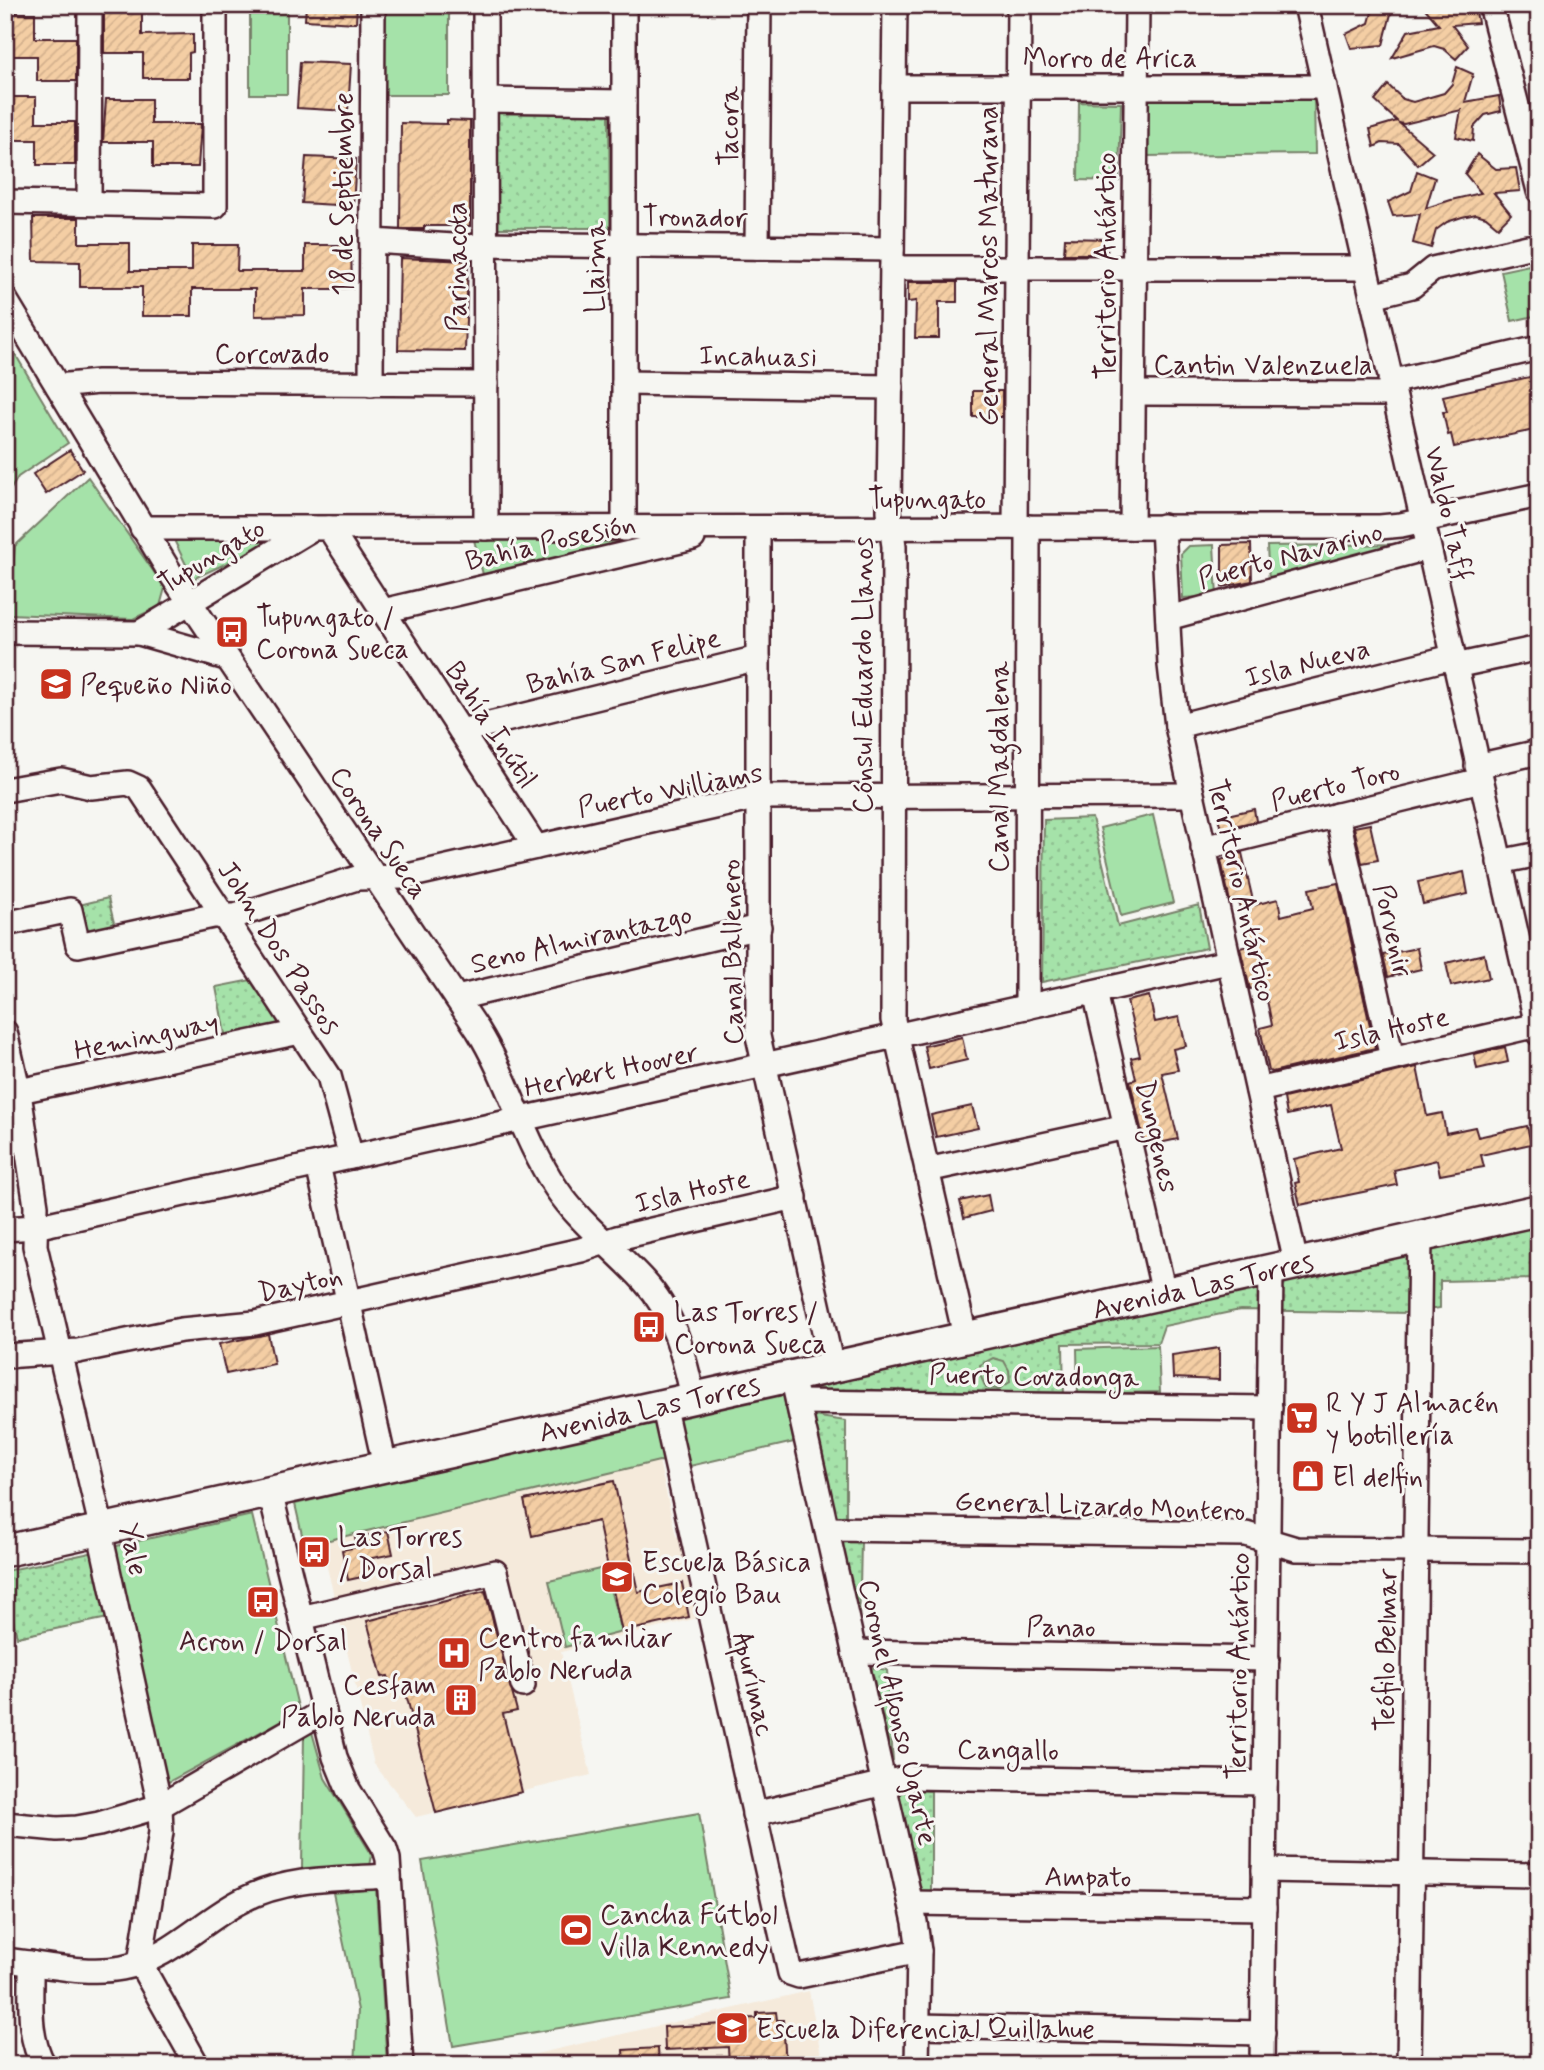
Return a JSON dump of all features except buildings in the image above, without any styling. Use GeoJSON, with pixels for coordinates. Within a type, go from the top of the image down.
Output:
{"type":"FeatureCollection","features":[{"type":"Feature","properties":{"kind":"main road","name":"Avenida Las Torres"},"geometry":{"type":"LineString","coordinates":[[5,1551],[693,1397],[795,1389],[832,1367],[1539,1210]]}},
{"type":"Feature","properties":{"kind":"street"},"geometry":{"type":"LineString","coordinates":[[89,203],[90,5]]}},
{"type":"Feature","properties":{"kind":"street"},"geometry":{"type":"LineString","coordinates":[[5,202],[215,206],[215,5]]}},
{"type":"Feature","properties":{"kind":"street","name":"18 de Septiembre"},"geometry":{"type":"LineString","coordinates":[[371,383],[373,5]]}},
{"type":"Feature","properties":{"kind":"street","name":"Parinacota"},"geometry":{"type":"LineString","coordinates":[[485,5],[486,528]]}},
{"type":"Feature","properties":{"kind":"street","name":"Llaima"},"geometry":{"type":"LineString","coordinates":[[624,5],[624,529]]}},
{"type":"Feature","properties":{"kind":"street","name":"Tacora"},"geometry":{"type":"LineString","coordinates":[[757,247],[759,5]]}},
{"type":"Feature","properties":{"kind":"street","name":"Cónsul Eduardo Llanos"},"geometry":{"type":"LineString","coordinates":[[895,5],[890,511],[894,546],[892,1011],[965,1336]]}},
{"type":"Feature","properties":{"kind":"street","name":"General Marcos Maturana"},"geometry":{"type":"LineString","coordinates":[[1019,5],[1017,269],[1022,527]]}},
{"type":"Feature","properties":{"kind":"street","name":"Territorio Antártico"},"geometry":{"type":"LineString","coordinates":[[1132,527],[1137,5]]}},
{"type":"Feature","properties":{"kind":"street","name":"Waldo Taff"},"geometry":{"type":"LineString","coordinates":[[1306,5],[1499,862],[1530,959],[1538,1030]]}},
{"type":"Feature","properties":{"kind":"street"},"geometry":{"type":"LineString","coordinates":[[1491,5],[1539,191]]}},
{"type":"Feature","properties":{"kind":"street","name":"Morro de Arica"},"geometry":{"type":"LineString","coordinates":[[894,87],[1325,87]]}},
{"type":"Feature","properties":{"kind":"street"},"geometry":{"type":"LineString","coordinates":[[485,100],[624,102]]}},
{"type":"Feature","properties":{"kind":"street","name":"Tronador"},"geometry":{"type":"LineString","coordinates":[[372,241],[470,247],[485,244],[757,247],[1017,269],[1365,268]]}},
{"type":"Feature","properties":{"kind":"street"},"geometry":{"type":"LineString","coordinates":[[1372,296],[1412,286],[1433,269],[1528,247]]}},
{"type":"Feature","properties":{"kind":"street","name":"Corona Sueca"},"geometry":{"type":"LineString","coordinates":[[5,299],[142,528],[189,601],[457,998],[496,1061],[520,1120],[555,1187],[584,1225],[644,1281],[662,1306],[678,1337],[693,1397]]}},
{"type":"Feature","properties":{"kind":"street","name":"Cantin Valenzuela"},"geometry":{"type":"LineString","coordinates":[[1133,393],[1392,388],[1539,348]]}},
{"type":"Feature","properties":{"kind":"street","name":"Corcovado"},"geometry":{"type":"LineString","coordinates":[[58,386],[98,382],[485,384]]}},
{"type":"Feature","properties":{"kind":"street","name":"Incahuasi"},"geometry":{"type":"LineString","coordinates":[[624,383],[891,387]]}},
{"type":"Feature","properties":{"kind":"street","name":"Tupungato"},"geometry":{"type":"LineString","coordinates":[[142,528],[1380,527],[1539,495]]}},
{"type":"Feature","properties":{"kind":"street","name":"Territorio Antártico"},"geometry":{"type":"LineString","coordinates":[[1163,526],[1177,726],[1190,795],[1258,1090],[1284,1266],[1270,1408],[1262,2065]]}},
{"type":"Feature","properties":{"kind":"street","name":"Canal Magdalena"},"geometry":{"type":"LineString","coordinates":[[1022,527],[1028,796],[1027,1007]]}},
{"type":"Feature","properties":{"kind":"street","name":"Tupungato"},"geometry":{"type":"LineString","coordinates":[[139,633],[189,601],[321,528]]}},
{"type":"Feature","properties":{"kind":"street","name":"Bahía Inútil"},"geometry":{"type":"LineString","coordinates":[[321,528],[383,611],[536,847]]}},
{"type":"Feature","properties":{"kind":"street","name":"Bahía Posesión"},"geometry":{"type":"LineString","coordinates":[[383,611],[730,529]]}},
{"type":"Feature","properties":{"kind":"street","name":"Canal Ballenero"},"geometry":{"type":"LineString","coordinates":[[758,529],[758,1036],[832,1367]]}},
{"type":"Feature","properties":{"kind":"street","name":"Puerto Navarino"},"geometry":{"type":"LineString","coordinates":[[1168,618],[1427,548]]}},
{"type":"Feature","properties":{"kind":"street","name":"Tupungato"},"geometry":{"type":"LineString","coordinates":[[5,632],[139,633],[226,657]]}},
{"type":"Feature","properties":{"kind":"street","name":"Isla Nueva"},"geometry":{"type":"LineString","coordinates":[[1177,726],[1454,661],[1539,648]]}},
{"type":"Feature","properties":{"kind":"street","name":"Bahía San Felipe"},"geometry":{"type":"LineString","coordinates":[[461,731],[758,658]]}},
{"type":"Feature","properties":{"kind":"street","name":"Puerto Toro"},"geometry":{"type":"LineString","coordinates":[[1203,848],[1337,815],[1479,773],[1539,752]]}},
{"type":"Feature","properties":{"kind":"street","name":"John Dos Passos"},"geometry":{"type":"LineString","coordinates":[[5,790],[61,780],[86,786],[132,784],[139,788],[329,1076],[351,1157]]}},
{"type":"Feature","properties":{"kind":"street","name":"Puerto Williams"},"geometry":{"type":"LineString","coordinates":[[5,924],[70,910],[78,945],[213,916],[235,916],[357,878],[403,877],[758,797],[1190,795]]}},
{"type":"Feature","properties":{"kind":"street","name":"Porvenir"},"geometry":{"type":"LineString","coordinates":[[1337,815],[1392,1059]]}},
{"type":"Feature","properties":{"kind":"street"},"geometry":{"type":"LineString","coordinates":[[1499,862],[1539,854]]}},
{"type":"Feature","properties":{"kind":"street","name":"Seno Almirantazgo"},"geometry":{"type":"LineString","coordinates":[[457,998],[758,927]]}},
{"type":"Feature","properties":{"kind":"street","name":"Herbert Hoover"},"geometry":{"type":"LineString","coordinates":[[5,1229],[35,1227],[1228,962]]}},
{"type":"Feature","properties":{"kind":"street","name":"Dungenes"},"geometry":{"type":"LineString","coordinates":[[1095,992],[1164,1293]]}},
{"type":"Feature","properties":{"kind":"street","name":"Isla Hoste"},"geometry":{"type":"LineString","coordinates":[[1258,1090],[1392,1059],[1538,1030]]}},
{"type":"Feature","properties":{"kind":"street","name":"Yale"},"geometry":{"type":"LineString","coordinates":[[5,1032],[12,1093],[36,1206],[35,1246],[102,1530],[103,1547],[160,1807],[161,1832],[139,1963]]}},
{"type":"Feature","properties":{"kind":"street","name":"Hemingway"},"geometry":{"type":"LineString","coordinates":[[12,1093],[300,1032]]}},
{"type":"Feature","properties":{"kind":"street"},"geometry":{"type":"LineString","coordinates":[[927,1170],[1126,1127]]}},
{"type":"Feature","properties":{"kind":"street"},"geometry":{"type":"LineString","coordinates":[[317,1164],[385,1466]]}},
{"type":"Feature","properties":{"kind":"street","name":"Isla Hoste"},"geometry":{"type":"LineString","coordinates":[[603,1243],[795,1197]]}},
{"type":"Feature","properties":{"kind":"street","name":"Teófilo Belmar"},"geometry":{"type":"LineString","coordinates":[[1409,2065],[1420,1236]]}},
{"type":"Feature","properties":{"kind":"street","name":"Dayton"},"geometry":{"type":"LineString","coordinates":[[5,1356],[78,1351],[181,1331],[245,1325],[603,1243]]}},
{"type":"Feature","properties":{"kind":"street","name":"Puerto Covadonga"},"geometry":{"type":"LineString","coordinates":[[795,1389],[1270,1408]]}},
{"type":"Feature","properties":{"kind":"street","name":"Coronel Alfonso Ugarte"},"geometry":{"type":"LineString","coordinates":[[795,1389],[911,1903],[919,1951],[917,2065]]}},
{"type":"Feature","properties":{"kind":"street","name":"Apurímac"},"geometry":{"type":"LineString","coordinates":[[663,1404],[789,1970],[792,1975],[799,1976],[919,1951]]}},
{"type":"Feature","properties":{"kind":"street"},"geometry":{"type":"LineString","coordinates":[[270,1492],[340,1773],[385,1849],[401,2065]]}},
{"type":"Feature","properties":{"kind":"street","name":"General Lizardo Montero"},"geometry":{"type":"LineString","coordinates":[[827,1529],[1246,1534],[1296,1549],[1539,1551]]}},
{"type":"Feature","properties":{"kind":"street"},"geometry":{"type":"LineString","coordinates":[[301,1618],[495,1572],[523,1685]]}},
{"type":"Feature","properties":{"kind":"street","name":"Panao"},"geometry":{"type":"LineString","coordinates":[[854,1652],[1267,1659]]}},
{"type":"Feature","properties":{"kind":"street"},"geometry":{"type":"LineString","coordinates":[[5,1824],[36,1828],[77,1828],[160,1807],[324,1711]]}},
{"type":"Feature","properties":{"kind":"street","name":"Cangallo"},"geometry":{"type":"LineString","coordinates":[[754,1814],[909,1777],[1265,1783]]}},
{"type":"Feature","properties":{"kind":"street"},"geometry":{"type":"LineString","coordinates":[[1264,1870],[1539,1875]]}},
{"type":"Feature","properties":{"kind":"street"},"geometry":{"type":"LineString","coordinates":[[5,1960],[96,1970],[125,1968],[173,1948],[229,1908],[263,1892],[315,1881],[389,1876]]}},
{"type":"Feature","properties":{"kind":"street","name":"Ampato"},"geometry":{"type":"LineString","coordinates":[[911,1903],[1264,1908]]}},
{"type":"Feature","properties":{"kind":"street"},"geometry":{"type":"LineString","coordinates":[[31,1963],[33,2031],[38,2055],[44,2065]]}},
{"type":"Feature","properties":{"kind":"street"},"geometry":{"type":"LineString","coordinates":[[139,1963],[197,2065]]}},
{"type":"Feature","properties":{"kind":"street"},"geometry":{"type":"LineString","coordinates":[[918,2026],[1263,2033]]}},
{"type":"Feature","properties":{"kind":"shaded area","name":"Centro familiar Pablo Neruda"},"geometry":{"type":"Polygon","coordinates":[[[659,1461],[676,1536],[681,1538],[702,1617],[561,1652],[591,1775],[416,1817],[374,1764],[321,1542],[659,1461]]]}},
{"type":"Feature","properties":{"kind":"shaded area","name":"Escuela Diferencial Quillahue"},"geometry":{"type":"Polygon","coordinates":[[[809,1991],[823,2065],[488,2065],[809,1991]]]}},
{"type":"Feature","properties":{"kind":"green space"},"geometry":{"type":"Polygon","coordinates":[[[385,5],[449,5],[449,95],[384,95],[385,5]]]}},
{"type":"Feature","properties":{"kind":"green space"},"geometry":{"type":"Polygon","coordinates":[[[250,11],[287,11],[287,94],[250,94],[250,11]]]}},
{"type":"Feature","properties":{"kind":"green space"},"geometry":{"type":"Polygon","coordinates":[[[1314,95],[1315,154],[1145,156],[1145,96],[1314,95]]]}},
{"type":"Feature","properties":{"kind":"green space"},"geometry":{"type":"Polygon","coordinates":[[[1079,102],[1121,103],[1119,181],[1078,180],[1079,102]]]}},
{"type":"Feature","properties":{"kind":"green space"},"geometry":{"type":"Polygon","coordinates":[[[498,113],[609,113],[610,228],[498,228],[498,113]]]}},
{"type":"Feature","properties":{"kind":"green space"},"geometry":{"type":"Polygon","coordinates":[[[1539,263],[1539,315],[1512,321],[1501,271],[1539,263]]]}},
{"type":"Feature","properties":{"kind":"green space"},"geometry":{"type":"Polygon","coordinates":[[[5,337],[68,443],[18,477],[5,499],[5,337]]]}},
{"type":"Feature","properties":{"kind":"green space"},"geometry":{"type":"Polygon","coordinates":[[[88,477],[165,588],[160,606],[133,619],[9,614],[15,546],[88,477]]]}},
{"type":"Feature","properties":{"kind":"green space"},"geometry":{"type":"Polygon","coordinates":[[[174,540],[274,541],[193,579],[174,540]]]}},
{"type":"Feature","properties":{"kind":"green space"},"geometry":{"type":"Polygon","coordinates":[[[474,540],[631,542],[485,582],[474,540]]]}},
{"type":"Feature","properties":{"kind":"green space"},"geometry":{"type":"Polygon","coordinates":[[[1405,544],[1269,582],[1267,546],[1405,544]]]}},
{"type":"Feature","properties":{"kind":"green space"},"geometry":{"type":"Polygon","coordinates":[[[1214,545],[1217,596],[1183,598],[1181,554],[1189,546],[1214,545]]]}},
{"type":"Feature","properties":{"kind":"green space"},"geometry":{"type":"Polygon","coordinates":[[[1153,815],[1173,903],[1121,916],[1100,828],[1153,815]]]}},
{"type":"Feature","properties":{"kind":"green space"},"geometry":{"type":"Polygon","coordinates":[[[1092,818],[1118,926],[1199,905],[1207,948],[1042,982],[1044,820],[1092,818]]]}},
{"type":"Feature","properties":{"kind":"green space"},"geometry":{"type":"Polygon","coordinates":[[[108,898],[115,927],[82,935],[75,906],[108,898]]]}},
{"type":"Feature","properties":{"kind":"green space"},"geometry":{"type":"Polygon","coordinates":[[[256,979],[288,1026],[226,1039],[216,987],[256,979]]]}},
{"type":"Feature","properties":{"kind":"green space"},"geometry":{"type":"Polygon","coordinates":[[[1539,1221],[1539,1279],[1440,1281],[1440,1308],[1409,1313],[1240,1310],[1164,1326],[1158,1343],[1063,1344],[1064,1399],[803,1392],[801,1386],[1539,1221]]]}},
{"type":"Feature","properties":{"kind":"green space"},"geometry":{"type":"Polygon","coordinates":[[[1158,1346],[1160,1392],[1078,1394],[1077,1349],[1158,1346]]]}},
{"type":"Feature","properties":{"kind":"green space"},"geometry":{"type":"Polygon","coordinates":[[[993,1358],[1004,1361],[1009,1370],[1010,1382],[999,1389],[986,1388],[981,1377],[980,1365],[993,1358]]]}},
{"type":"Feature","properties":{"kind":"green space"},"geometry":{"type":"Polygon","coordinates":[[[782,1390],[794,1442],[690,1466],[659,1461],[321,1542],[303,1539],[295,1504],[782,1390]]]}},
{"type":"Feature","properties":{"kind":"green space"},"geometry":{"type":"Polygon","coordinates":[[[813,1416],[846,1421],[846,1518],[832,1518],[813,1416]]]}},
{"type":"Feature","properties":{"kind":"green space"},"geometry":{"type":"Polygon","coordinates":[[[252,1515],[299,1711],[165,1784],[112,1547],[252,1515]]]}},
{"type":"Feature","properties":{"kind":"green space"},"geometry":{"type":"Polygon","coordinates":[[[838,1541],[861,1542],[859,1634],[838,1541]]]}},
{"type":"Feature","properties":{"kind":"green space"},"geometry":{"type":"Polygon","coordinates":[[[95,1552],[108,1618],[17,1637],[5,1585],[5,1571],[95,1552]]]}},
{"type":"Feature","properties":{"kind":"green space"},"geometry":{"type":"Polygon","coordinates":[[[604,1568],[622,1632],[565,1647],[549,1581],[604,1568]]]}},
{"type":"Feature","properties":{"kind":"green space"},"geometry":{"type":"Polygon","coordinates":[[[871,1667],[887,1670],[893,1761],[871,1667]]]}},
{"type":"Feature","properties":{"kind":"green space"},"geometry":{"type":"Polygon","coordinates":[[[312,1732],[325,1778],[372,1855],[370,1866],[302,1868],[304,1735],[312,1732]]]}},
{"type":"Feature","properties":{"kind":"green space"},"geometry":{"type":"Polygon","coordinates":[[[931,1791],[931,1891],[919,1892],[896,1792],[931,1791]]]}},
{"type":"Feature","properties":{"kind":"green space","name":"Cancha Fútbol Villa Kennedy"},"geometry":{"type":"Polygon","coordinates":[[[699,1813],[731,1999],[453,2046],[422,1861],[699,1813]]]}},
{"type":"Feature","properties":{"kind":"green space"},"geometry":{"type":"Polygon","coordinates":[[[376,1889],[387,2065],[355,2065],[358,2010],[333,1893],[376,1889]]]}},
{"type":"Feature","properties":{"kind":"place","name":"Tupungato / Corona Sueca"},"geometry":{"type":"Point","coordinates":[232,632]}},
{"type":"Feature","properties":{"kind":"place","name":"Pequeño Niño"},"geometry":{"type":"Point","coordinates":[56,684]}},
{"type":"Feature","properties":{"kind":"place","name":"Las Torres / Corona Sueca"},"geometry":{"type":"Point","coordinates":[649,1327]}},
{"type":"Feature","properties":{"kind":"place","name":"R Y J Almacén y botillería"},"geometry":{"type":"Point","coordinates":[1302,1418]}},
{"type":"Feature","properties":{"kind":"place","name":"El delfin"},"geometry":{"type":"Point","coordinates":[1308,1476]}},
{"type":"Feature","properties":{"kind":"place","name":"Las Torres / Dorsal"},"geometry":{"type":"Point","coordinates":[314,1552]}},
{"type":"Feature","properties":{"kind":"place","name":"Escuela Básica Colegio Bau"},"geometry":{"type":"Point","coordinates":[617,1577]}},
{"type":"Feature","properties":{"kind":"place","name":"Acron / Dorsal"},"geometry":{"type":"Point","coordinates":[263,1602]}},
{"type":"Feature","properties":{"kind":"place","name":"Centro familiar Pablo Neruda"},"geometry":{"type":"Point","coordinates":[454,1653]}},
{"type":"Feature","properties":{"kind":"place","name":"Cesfam Pablo Neruda"},"geometry":{"type":"Point","coordinates":[461,1700]}},
{"type":"Feature","properties":{"kind":"place","name":"Cancha Fútbol Villa Kennedy"},"geometry":{"type":"Point","coordinates":[576,1930]}},
{"type":"Feature","properties":{"kind":"place","name":"Escuela Diferencial Quillahue"},"geometry":{"type":"Point","coordinates":[732,2028]}}]}
